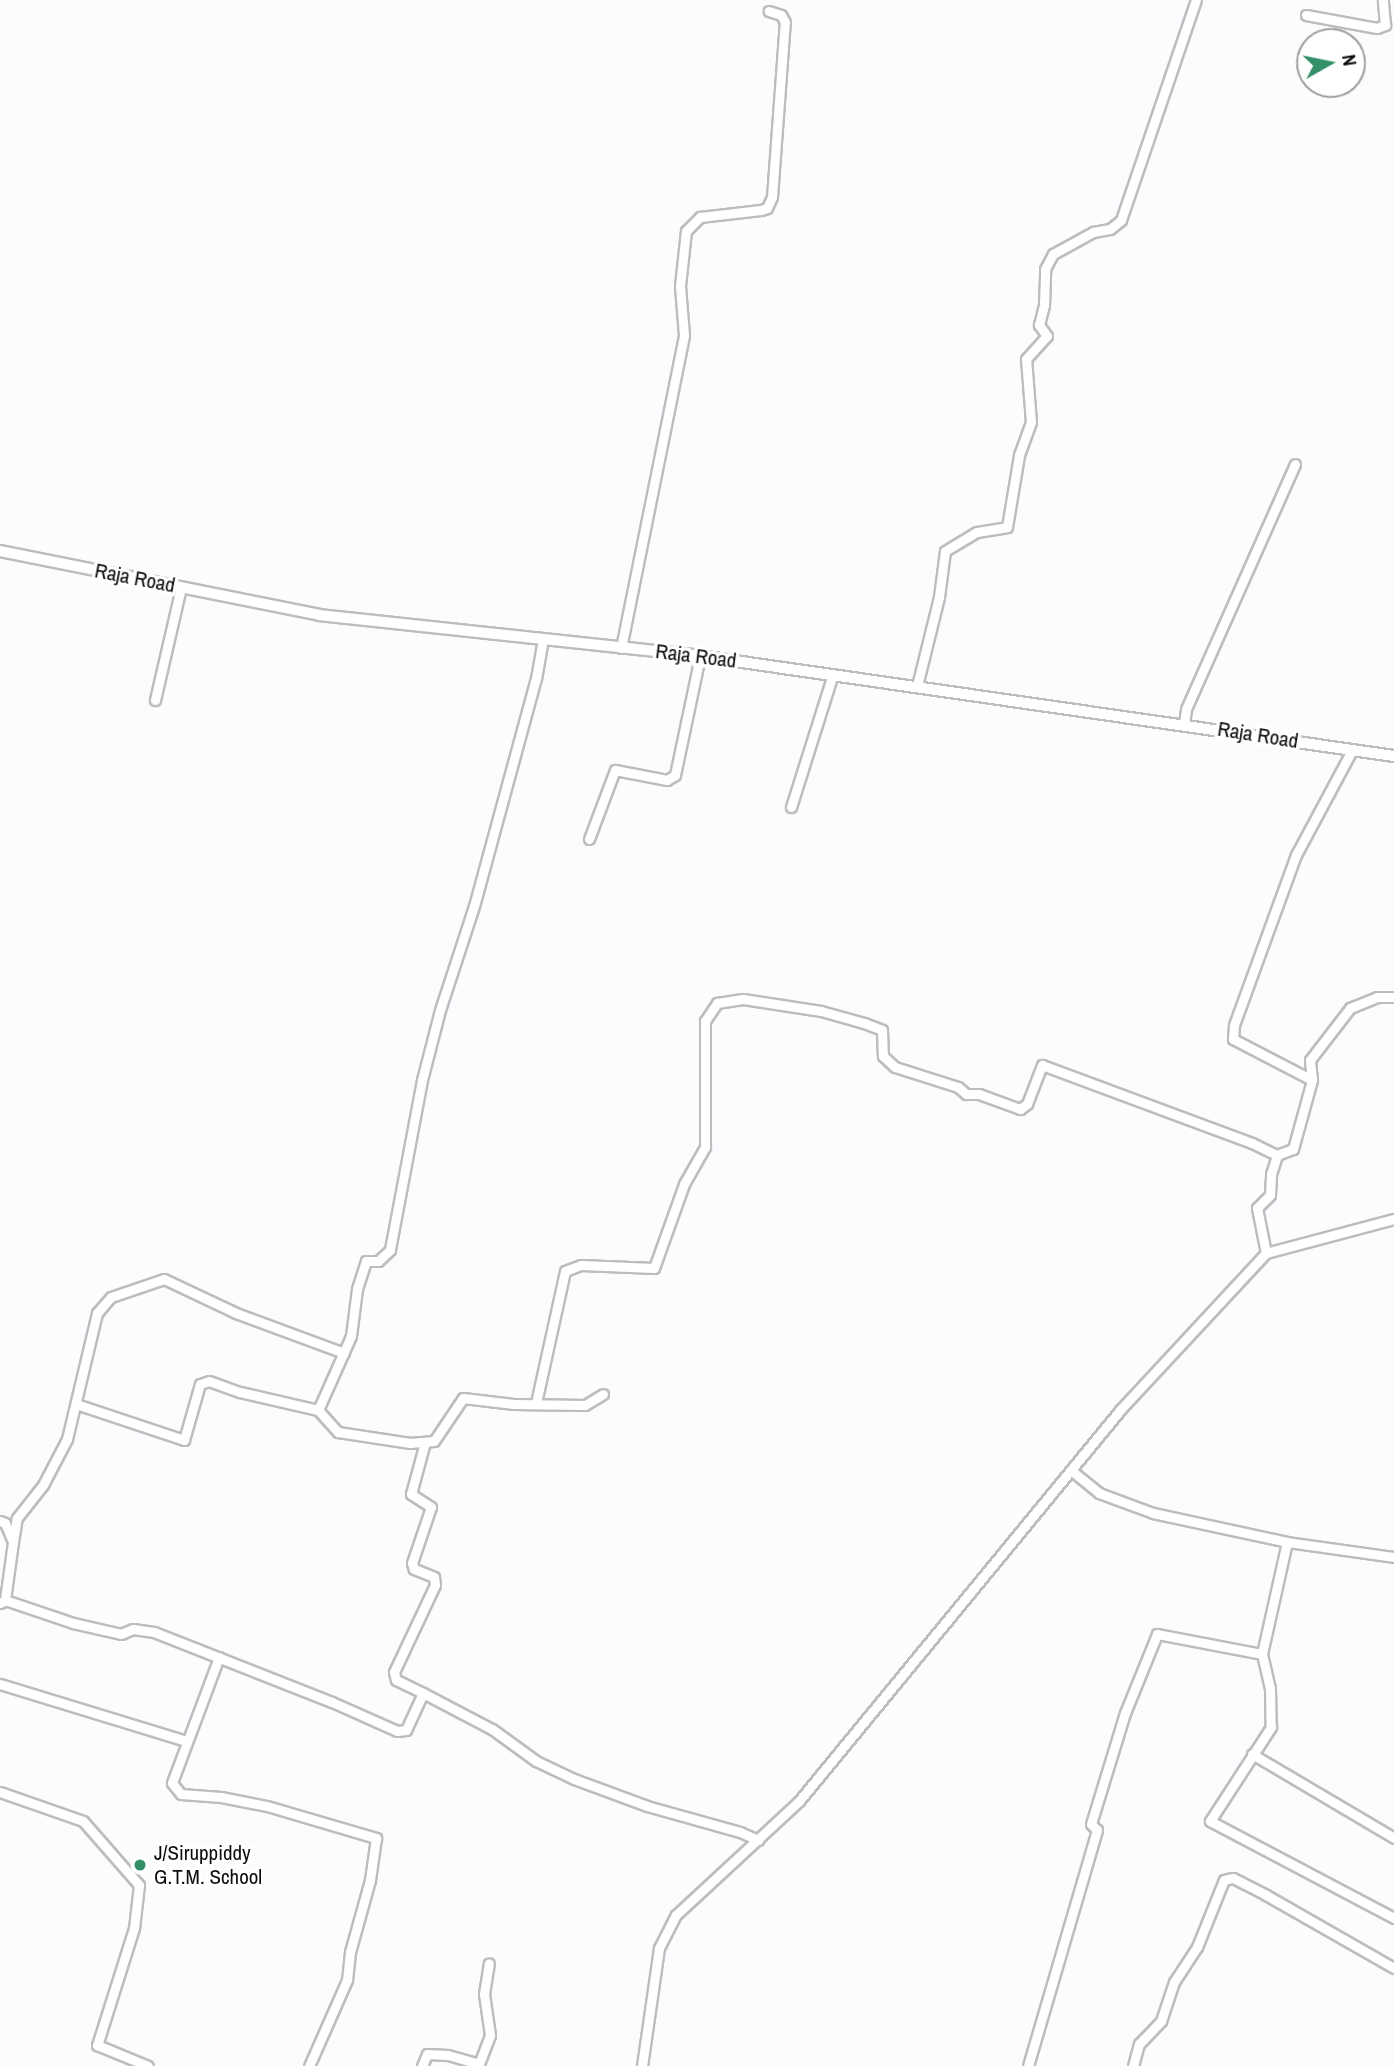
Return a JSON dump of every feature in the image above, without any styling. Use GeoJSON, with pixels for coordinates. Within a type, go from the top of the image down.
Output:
{"type":"FeatureCollection","features":[{"type":"Feature","properties":{"kind":"street"},"geometry":{"type":"LineString","coordinates":[[917,686],[939,597],[945,551],[977,532],[1007,527],[1019,455],[1031,422],[1026,359],[1047,336],[1039,325],[1044,305],[1045,269],[1053,254],[1093,232],[1110,229],[1121,220],[1196,0]]}},
{"type":"Feature","properties":{"kind":"street"},"geometry":{"type":"LineString","coordinates":[[1306,15],[1377,28],[1385,25],[1383,0]]}},
{"type":"Feature","properties":{"kind":"street"},"geometry":{"type":"LineString","coordinates":[[621,648],[684,335],[680,286],[685,231],[700,217],[765,209],[772,197],[785,22],[781,15],[769,11]]}},
{"type":"Feature","properties":{"kind":"street"},"geometry":{"type":"LineString","coordinates":[[1184,724],[1186,709],[1295,464]]}},
{"type":"Feature","properties":{"kind":"street","name":"Raja Road"},"geometry":{"type":"LineString","coordinates":[[0,551],[319,615],[700,656],[1394,756]]}},
{"type":"Feature","properties":{"kind":"street"},"geometry":{"type":"LineString","coordinates":[[155,700],[181,587]]}},
{"type":"Feature","properties":{"kind":"street"},"geometry":{"type":"LineString","coordinates":[[318,1410],[351,1336],[357,1289],[366,1261],[378,1261],[390,1250],[437,1021],[474,906],[536,678],[544,639]]}},
{"type":"Feature","properties":{"kind":"street"},"geometry":{"type":"LineString","coordinates":[[589,839],[615,770],[667,780],[675,775],[700,656]]}},
{"type":"Feature","properties":{"kind":"street"},"geometry":{"type":"LineString","coordinates":[[791,807],[833,674]]}},
{"type":"Feature","properties":{"kind":"street"},"geometry":{"type":"LineString","coordinates":[[1312,1080],[1233,1039],[1234,1025],[1296,855],[1352,750]]}},
{"type":"Feature","properties":{"kind":"street"},"geometry":{"type":"LineString","coordinates":[[536,1403],[565,1271],[581,1265],[654,1268],[684,1184],[705,1147],[705,1021],[717,1003],[743,999],[821,1011],[864,1023],[882,1030],[883,1056],[895,1068],[958,1087],[967,1094],[979,1094],[1020,1109],[1027,1104],[1041,1065],[1277,1155],[1293,1149],[1312,1080],[1310,1060],[1350,1008],[1377,997],[1394,997]]}},
{"type":"Feature","properties":{"kind":"street"},"geometry":{"type":"LineString","coordinates":[[1266,1252],[1257,1208],[1270,1195],[1271,1174],[1277,1155]]}},
{"type":"Feature","properties":{"kind":"street"},"geometry":{"type":"LineString","coordinates":[[642,2066],[659,1948],[676,1916],[799,1801],[1121,1409],[1266,1252],[1394,1219]]}},
{"type":"Feature","properties":{"kind":"street"},"geometry":{"type":"LineString","coordinates":[[344,1353],[236,1313],[164,1279],[111,1297],[97,1312],[67,1439],[43,1485],[17,1518],[3,1601],[73,1623],[121,1634],[133,1629],[153,1632],[397,1731],[406,1730],[423,1693]]}},
{"type":"Feature","properties":{"kind":"street"},"geometry":{"type":"LineString","coordinates":[[76,1404],[184,1440],[200,1384],[209,1381],[240,1392],[318,1410],[338,1432],[410,1443],[434,1441],[463,1398],[585,1405],[603,1394]]}},
{"type":"Feature","properties":{"kind":"street"},"geometry":{"type":"LineString","coordinates":[[425,1442],[411,1494],[431,1507],[412,1563],[414,1569],[434,1577],[435,1585],[394,1672],[397,1680],[492,1729],[536,1761],[575,1779],[647,1806],[740,1832],[758,1840]]}},
{"type":"Feature","properties":{"kind":"street"},"geometry":{"type":"LineString","coordinates":[[1072,1471],[1099,1493],[1153,1513],[1287,1542],[1394,1558]]}},
{"type":"Feature","properties":{"kind":"street"},"geometry":{"type":"LineString","coordinates":[[0,1521],[5,1524],[13,1542]]}},
{"type":"Feature","properties":{"kind":"street"},"geometry":{"type":"LineString","coordinates":[[1287,1542],[1262,1654],[1270,1688],[1273,1714],[1271,1727],[1210,1822],[1394,1918]]}},
{"type":"Feature","properties":{"kind":"street"},"geometry":{"type":"LineString","coordinates":[[1028,2066],[1097,1830],[1091,1824],[1125,1713],[1157,1634],[1262,1654]]}},
{"type":"Feature","properties":{"kind":"street"},"geometry":{"type":"LineString","coordinates":[[219,1657],[172,1783],[181,1794],[221,1797],[267,1806],[376,1838],[370,1880],[350,1952],[347,1980],[309,2066]]}},
{"type":"Feature","properties":{"kind":"street"},"geometry":{"type":"LineString","coordinates":[[0,1685],[186,1741]]}},
{"type":"Feature","properties":{"kind":"street"},"geometry":{"type":"LineString","coordinates":[[1252,1754],[1394,1838]]}},
{"type":"Feature","properties":{"kind":"street"},"geometry":{"type":"LineString","coordinates":[[0,1792],[83,1821],[139,1885],[134,1928],[97,2045],[148,2066]]}},
{"type":"Feature","properties":{"kind":"street"},"geometry":{"type":"LineString","coordinates":[[1133,2066],[1139,2044],[1161,2021],[1174,1982],[1198,1947],[1224,1880],[1233,1878],[1266,1895],[1394,1968]]}},
{"type":"Feature","properties":{"kind":"street"},"geometry":{"type":"LineString","coordinates":[[422,2066],[427,2054],[448,2055],[479,2064],[490,2035],[484,1994],[489,1963]]}},
{"type":"Feature","properties":{"kind":"place","name":"J/Siruppiddy G.T.M. School"},"geometry":{"type":"Point","coordinates":[140,1865]}}]}
